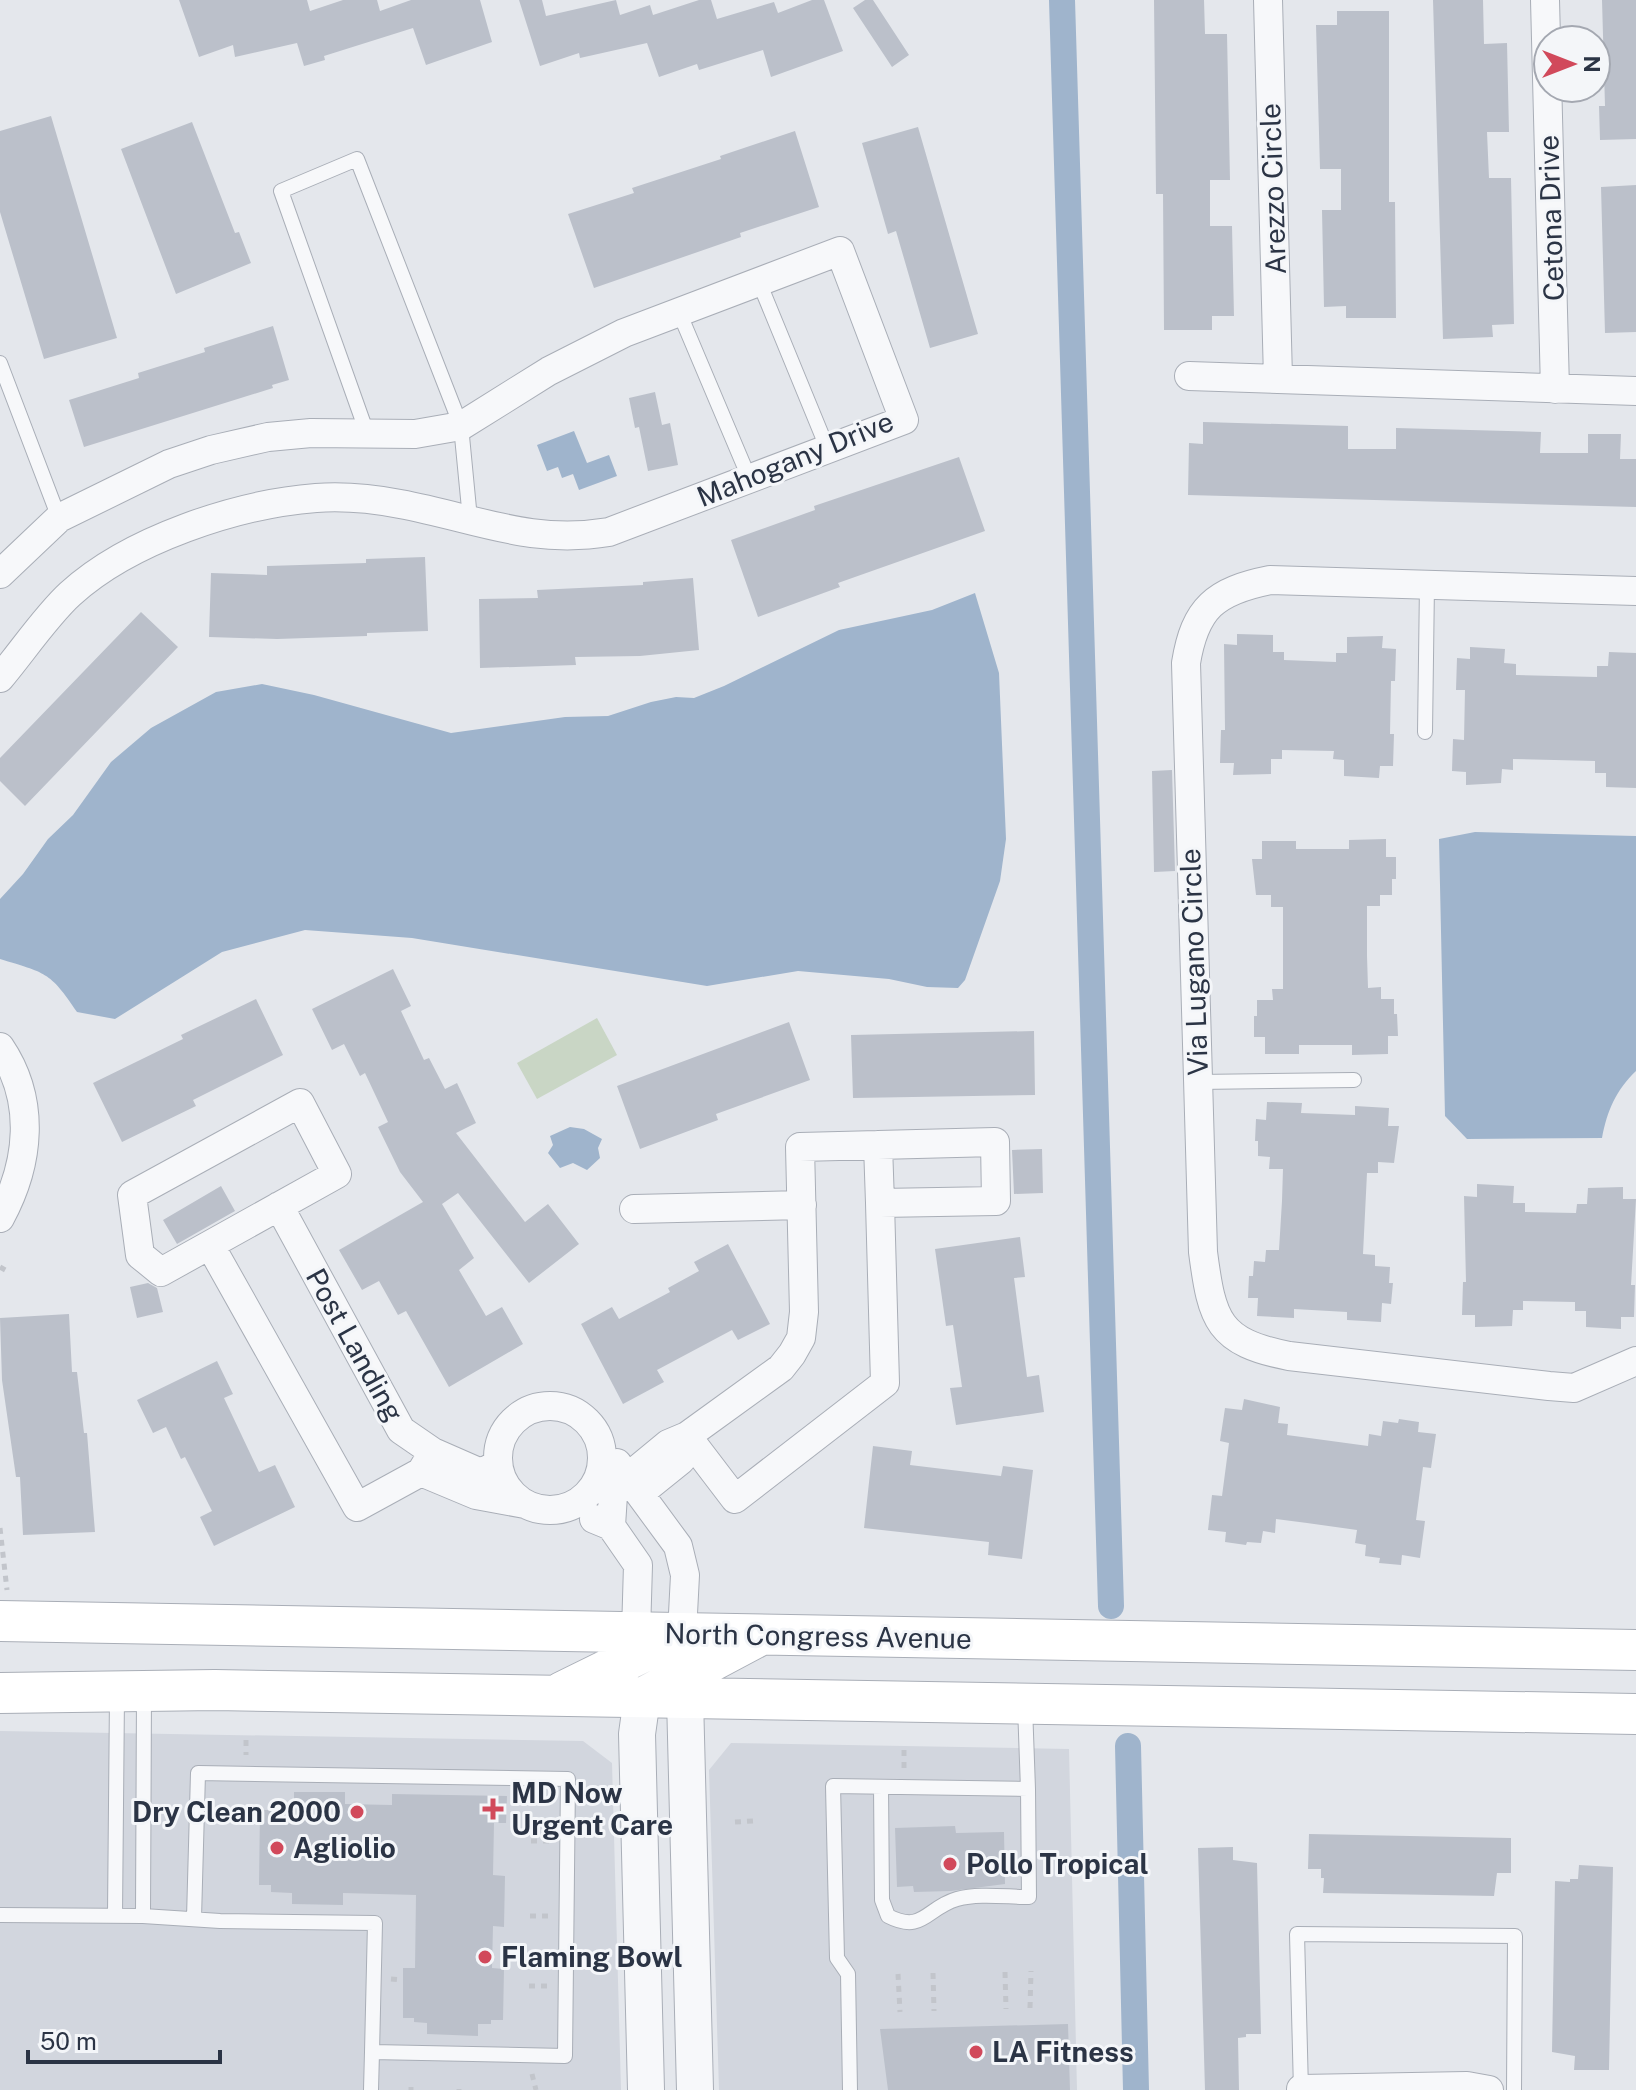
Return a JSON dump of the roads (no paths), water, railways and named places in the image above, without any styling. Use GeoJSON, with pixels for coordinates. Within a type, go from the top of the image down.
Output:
{"type":"FeatureCollection","features":[{"type":"Feature","properties":{"kind":"main road","name":"North Congress Avenue"},"geometry":{"type":"LineString","coordinates":[[4,1606],[636,1633],[1636,1650]]}},
{"type":"Feature","properties":{"kind":"main road"},"geometry":{"type":"LineString","coordinates":[[555,1696],[682,1633]]}},
{"type":"Feature","properties":{"kind":"main road"},"geometry":{"type":"LineString","coordinates":[[642,1698],[763,1635]]}},
{"type":"Feature","properties":{"kind":"main road"},"geometry":{"type":"LineString","coordinates":[[0,1693],[130,1691],[555,1696],[1636,1714]]}},
{"type":"Feature","properties":{"kind":"street","name":"Arezzo Circle"},"geometry":{"type":"LineString","coordinates":[[1268,0],[1278,378]]}},
{"type":"Feature","properties":{"kind":"street","name":"Cetona Drive"},"geometry":{"type":"LineString","coordinates":[[1545,0],[1555,389]]}},
{"type":"Feature","properties":{"kind":"street","name":"Mahogany Drive"},"geometry":{"type":"LineString","coordinates":[[0,573],[59,518],[169,464],[211,450],[268,437],[311,433],[415,434],[461,426],[549,371],[624,333],[840,251],[904,420],[609,532],[576,537],[545,536],[506,530],[398,504],[317,498],[269,505],[174,532],[123,556],[70,594],[0,678]]}},
{"type":"Feature","properties":{"kind":"street"},"geometry":{"type":"LineString","coordinates":[[1189,376],[1636,391]]}},
{"type":"Feature","properties":{"kind":"street","name":"Via Lugano Circle"},"geometry":{"type":"LineString","coordinates":[[1636,591],[1270,580],[1232,591],[1201,614],[1190,639],[1186,663],[1203,1252],[1207,1283],[1220,1321],[1232,1337],[1256,1349],[1289,1356],[1549,1386],[1574,1388],[1636,1361]]}},
{"type":"Feature","properties":{"kind":"street"},"geometry":{"type":"LineString","coordinates":[[0,1047],[22,1092],[26,1121],[16,1180],[0,1218]]}},
{"type":"Feature","properties":{"kind":"street"},"geometry":{"type":"LineString","coordinates":[[300,1103],[337,1174],[210,1245],[161,1272],[140,1255],[132,1195],[300,1103]]}},
{"type":"Feature","properties":{"kind":"street"},"geometry":{"type":"LineString","coordinates":[[611,1526],[613,1495],[681,1460],[687,1436],[781,1368],[801,1338],[805,1286],[800,1147],[995,1142],[996,1201],[880,1203]]}},
{"type":"Feature","properties":{"kind":"street"},"geometry":{"type":"LineString","coordinates":[[687,1436],[735,1499],[885,1383],[878,1145]]}},
{"type":"Feature","properties":{"kind":"street"},"geometry":{"type":"LineString","coordinates":[[634,1209],[802,1205]]}},
{"type":"Feature","properties":{"kind":"street","name":"Post Landing"},"geometry":{"type":"LineString","coordinates":[[279,1206],[401,1430],[427,1462],[476,1495],[525,1504]]}},
{"type":"Feature","properties":{"kind":"street"},"geometry":{"type":"LineString","coordinates":[[210,1245],[357,1507],[427,1462]]}},
{"type":"Feature","properties":{"kind":"street"},"geometry":{"type":"LineString","coordinates":[[636,1633],[638,1565],[611,1526],[590,1517],[558,1510],[541,1510],[525,1504],[512,1494],[502,1480],[498,1447],[504,1431],[515,1418],[530,1409],[546,1405],[563,1407],[579,1414],[678,1546],[685,1575],[682,1633]]}},
{"type":"Feature","properties":{"kind":"street"},"geometry":{"type":"LineString","coordinates":[[558,1510],[574,1504],[594,1485],[602,1457],[598,1439]]}},
{"type":"Feature","properties":{"kind":"street","name":"Post Landing"},"geometry":{"type":"LineString","coordinates":[[427,1462],[481,1473],[498,1464]]}},
{"type":"Feature","properties":{"kind":"street"},"geometry":{"type":"LineString","coordinates":[[642,1698],[637,1734],[646,2090]]}},
{"type":"Feature","properties":{"kind":"street"},"geometry":{"type":"LineString","coordinates":[[685,1698],[695,2090]]}},
{"type":"Feature","properties":{"kind":"street"},"geometry":{"type":"LineString","coordinates":[[1301,2089],[1467,2086],[1489,2090]]}},
{"type":"Feature","properties":{"kind":"lane"},"geometry":{"type":"LineString","coordinates":[[367,433],[281,191],[357,159],[461,426],[470,519]]}},
{"type":"Feature","properties":{"kind":"lane"},"geometry":{"type":"LineString","coordinates":[[759,282],[828,450]]}},
{"type":"Feature","properties":{"kind":"lane"},"geometry":{"type":"LineString","coordinates":[[679,312],[750,480]]}},
{"type":"Feature","properties":{"kind":"lane"},"geometry":{"type":"LineString","coordinates":[[0,363],[59,518]]}},
{"type":"Feature","properties":{"kind":"lane"},"geometry":{"type":"LineString","coordinates":[[1425,732],[1427,584]]}},
{"type":"Feature","properties":{"kind":"lane"},"geometry":{"type":"LineString","coordinates":[[1198,1082],[1354,1080]]}},
{"type":"Feature","properties":{"kind":"lane"},"geometry":{"type":"LineString","coordinates":[[115,1915],[130,1691]]}},
{"type":"Feature","properties":{"kind":"lane"},"geometry":{"type":"LineString","coordinates":[[130,1691],[143,1916]]}},
{"type":"Feature","properties":{"kind":"lane"},"geometry":{"type":"LineString","coordinates":[[881,1787],[882,1900],[888,1916],[903,1924],[921,1922],[934,1910],[956,1900],[1029,1897],[1025,1705]]}},
{"type":"Feature","properties":{"kind":"lane"},"geometry":{"type":"LineString","coordinates":[[194,1918],[198,1773],[568,1779],[565,2056],[372,2052]]}},
{"type":"Feature","properties":{"kind":"lane"},"geometry":{"type":"LineString","coordinates":[[850,2090],[848,1974],[837,1958],[833,1786],[1028,1789]]}},
{"type":"Feature","properties":{"kind":"lane"},"geometry":{"type":"LineString","coordinates":[[0,1915],[115,1915],[220,1921],[375,1923],[371,2090]]}},
{"type":"Feature","properties":{"kind":"lane"},"geometry":{"type":"LineString","coordinates":[[1301,2089],[1297,1934],[1515,1936],[1514,2090]]}},
{"type":"Feature","properties":{"kind":"water"},"geometry":{"type":"Polygon","coordinates":[[[574,431],[587,463],[609,455],[617,476],[579,490],[573,474],[562,478],[558,467],[547,471],[537,445],[574,431]]]}},
{"type":"Feature","properties":{"kind":"water"},"geometry":{"type":"Polygon","coordinates":[[[975,593],[999,673],[1006,839],[1000,881],[965,980],[958,988],[798,971],[707,986],[412,938],[305,930],[222,952],[115,1019],[77,1012],[60,988],[45,975],[0,959],[0,899],[48,839],[73,815],[111,762],[151,728],[216,692],[262,684],[314,695],[451,733],[565,717],[608,716],[651,702],[676,697],[694,698],[839,630],[932,610],[975,593]]]}},
{"type":"Feature","properties":{"kind":"water"},"geometry":{"type":"Polygon","coordinates":[[[1475,832],[1636,836],[1636,1071],[1613,1102],[1602,1138],[1467,1139],[1445,1116],[1439,839],[1475,832]]]}},
{"type":"Feature","properties":{"kind":"water"},"geometry":{"type":"Polygon","coordinates":[[[570,1127],[584,1129],[602,1139],[598,1148],[600,1158],[587,1170],[573,1163],[560,1168],[548,1153],[553,1145],[550,1136],[570,1127]]]}},
{"type":"Feature","properties":{"kind":"waterway"},"geometry":{"type":"LineString","coordinates":[[1062,0],[1111,1606]]}},
{"type":"Feature","properties":{"kind":"waterway"},"geometry":{"type":"LineString","coordinates":[[1128,1746],[1136,2090]]}},
{"type":"Feature","properties":{"kind":"place","name":"MD Now Urgent Care"},"geometry":{"type":"Point","coordinates":[493,1809]}},
{"type":"Feature","properties":{"kind":"place","name":"Dry Clean 2000"},"geometry":{"type":"Point","coordinates":[357,1812]}},
{"type":"Feature","properties":{"kind":"place","name":"Agliolio"},"geometry":{"type":"Point","coordinates":[277,1848]}},
{"type":"Feature","properties":{"kind":"place","name":"Pollo Tropical"},"geometry":{"type":"Point","coordinates":[950,1864]}},
{"type":"Feature","properties":{"kind":"place","name":"Flaming Bowl"},"geometry":{"type":"Point","coordinates":[485,1957]}},
{"type":"Feature","properties":{"kind":"place","name":"LA Fitness"},"geometry":{"type":"Point","coordinates":[976,2052]}}]}
